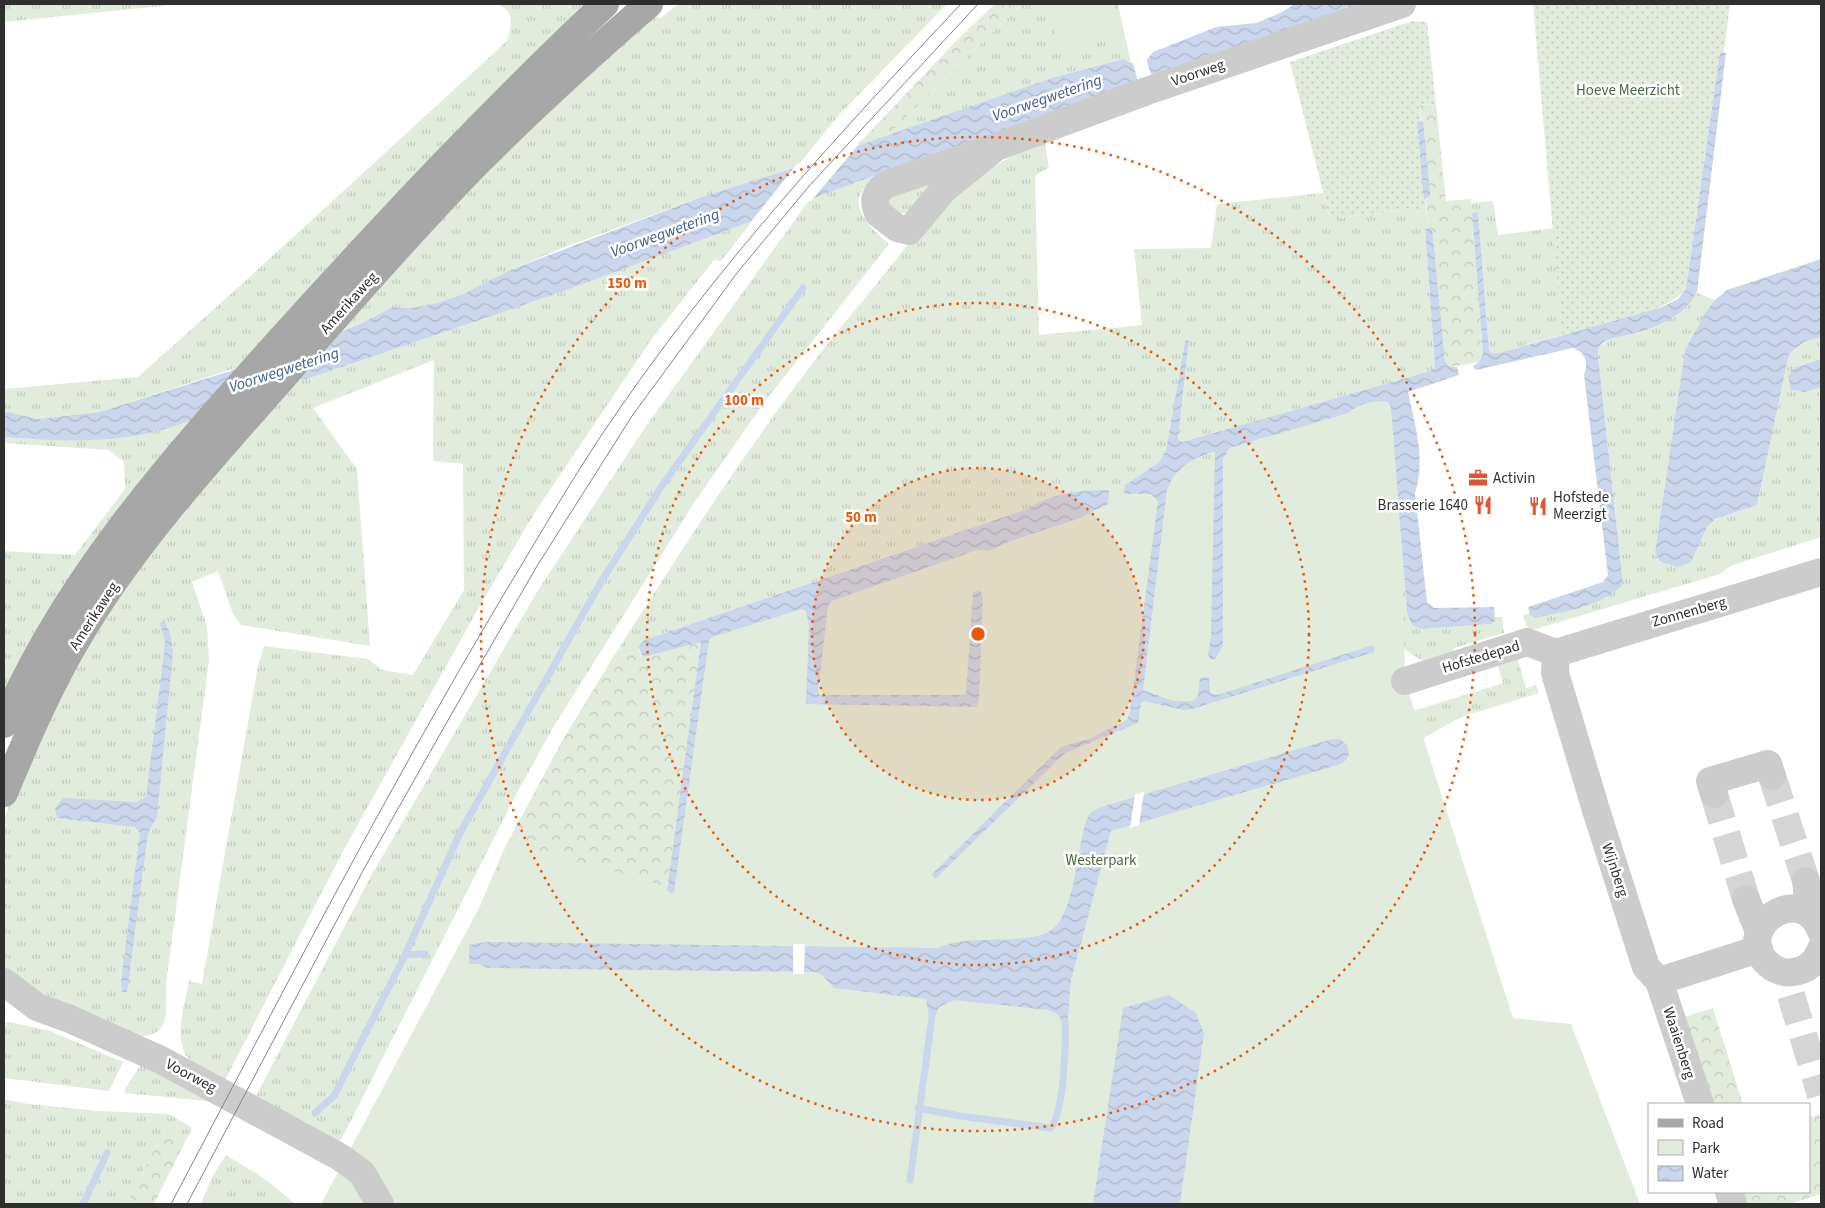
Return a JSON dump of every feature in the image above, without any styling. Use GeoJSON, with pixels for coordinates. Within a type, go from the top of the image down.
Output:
{"type":"FeatureCollection","features":[{"type":"Feature","properties":{"kind":"main road","name":"Amerikaweg"},"geometry":{"type":"LineString","coordinates":[[4,724],[46,639],[85,576],[128,517],[269,353],[446,159],[605,4]]}},
{"type":"Feature","properties":{"kind":"main road","name":"Amerikaweg"},"geometry":{"type":"LineString","coordinates":[[4,793],[31,728],[77,639],[151,530],[189,483],[474,166],[580,64],[649,4]]}},
{"type":"Feature","properties":{"kind":"street","name":"Voorweg"},"geometry":{"type":"LineString","coordinates":[[996,147],[944,189],[908,231],[897,228],[878,213],[875,198],[878,191],[885,186],[1147,91],[1402,4]]}},
{"type":"Feature","properties":{"kind":"street","name":"Zonnenberg"},"geometry":{"type":"LineString","coordinates":[[1556,653],[1821,572]]}},
{"type":"Feature","properties":{"kind":"street","name":"Hofstedepad"},"geometry":{"type":"LineString","coordinates":[[1405,681],[1526,642],[1556,653]]}},
{"type":"Feature","properties":{"kind":"street","name":"Wijnberg"},"geometry":{"type":"LineString","coordinates":[[1556,653],[1555,673],[1596,810],[1646,967],[1659,981]]}},
{"type":"Feature","properties":{"kind":"street"},"geometry":{"type":"LineString","coordinates":[[1714,794],[1710,781],[1768,764],[1772,776]]}},
{"type":"Feature","properties":{"kind":"street"},"geometry":{"type":"LineString","coordinates":[[1806,880],[1815,923]]}},
{"type":"Feature","properties":{"kind":"street"},"geometry":{"type":"LineString","coordinates":[[1746,899],[1763,959],[1786,983],[1817,958],[1821,950]]}},
{"type":"Feature","properties":{"kind":"street"},"geometry":{"type":"LineString","coordinates":[[1659,981],[1759,940],[1767,918],[1780,910],[1800,910],[1815,923]]}},
{"type":"Feature","properties":{"kind":"street","name":"Waaienberg"},"geometry":{"type":"LineString","coordinates":[[1659,981],[1700,1103]]}},
{"type":"Feature","properties":{"kind":"street","name":"Voorweg"},"geometry":{"type":"LineString","coordinates":[[4,982],[37,1007],[70,1019],[161,1060],[340,1157],[362,1172],[380,1204]]}},
{"type":"Feature","properties":{"kind":"street","name":"Voorweg"},"geometry":{"type":"LineString","coordinates":[[4,1007],[37,1007]]}},
{"type":"Feature","properties":{"kind":"green space"},"geometry":{"type":"Polygon","coordinates":[[[4,4],[181,4],[4,22],[4,4]]]}},
{"type":"Feature","properties":{"kind":"green space"},"geometry":{"type":"Polygon","coordinates":[[[496,4],[584,4],[417,175],[236,368],[99,412],[38,419],[4,411],[4,389],[138,377],[507,41],[511,19],[506,10],[496,4]]]}},
{"type":"Feature","properties":{"kind":"green space"},"geometry":{"type":"Polygon","coordinates":[[[678,4],[947,4],[837,117],[797,167],[704,196],[560,249],[510,270],[461,295],[437,303],[412,308],[393,307],[360,324],[334,333],[451,203],[613,46],[657,16],[660,19],[678,4]]]}},
{"type":"Feature","properties":{"kind":"green space"},"geometry":{"type":"Polygon","coordinates":[[[995,4],[1021,4],[886,137],[851,149],[863,139],[959,38],[995,4]]]}},
{"type":"Feature","properties":{"kind":"green space"},"geometry":{"type":"Polygon","coordinates":[[[1021,4],[1118,4],[1131,63],[1123,59],[1052,78],[886,137],[1021,4]]]}},
{"type":"Feature","properties":{"kind":"green space"},"geometry":{"type":"Polygon","coordinates":[[[1048,4],[1114,4],[1122,36],[1060,52],[1048,4]]]}},
{"type":"Feature","properties":{"kind":"green space","name":"Hoeve Meerzicht"},"geometry":{"type":"Polygon","coordinates":[[[1533,4],[1730,4],[1724,52],[1720,52],[1686,289],[1676,298],[1646,313],[1562,335],[1533,4]]]}},
{"type":"Feature","properties":{"kind":"green space"},"geometry":{"type":"Polygon","coordinates":[[[1412,21],[1427,22],[1436,104],[1420,105],[1421,122],[1417,122],[1426,207],[1330,219],[1290,62],[1412,21]]]}},
{"type":"Feature","properties":{"kind":"green space"},"geometry":{"type":"Polygon","coordinates":[[[1436,104],[1446,201],[1471,199],[1483,353],[1479,362],[1450,367],[1445,361],[1432,228],[1428,228],[1426,200],[1430,196],[1430,192],[1420,105],[1436,104]]]}},
{"type":"Feature","properties":{"kind":"green space"},"geometry":{"type":"Polygon","coordinates":[[[1044,139],[1049,167],[1035,176],[1039,335],[1142,325],[1134,249],[1211,248],[1217,204],[1323,193],[1330,219],[1426,207],[1428,228],[1425,229],[1435,366],[1430,371],[1182,442],[1178,439],[1189,341],[1185,341],[1166,450],[1159,462],[1125,485],[1125,494],[1151,494],[1158,501],[1130,712],[1127,720],[1089,739],[1061,747],[932,874],[935,878],[1065,753],[1138,723],[1141,703],[1144,701],[1183,710],[1192,709],[1374,652],[1374,647],[1370,646],[1217,695],[1210,693],[1209,678],[1200,678],[1198,696],[1193,701],[1173,701],[1143,690],[1167,490],[1175,474],[1185,464],[1199,457],[1215,452],[1211,636],[1208,654],[1210,659],[1215,659],[1223,646],[1223,459],[1230,448],[1348,413],[1361,405],[1378,401],[1388,402],[1391,407],[1407,612],[1411,624],[1421,629],[1492,624],[1495,621],[1495,617],[1502,617],[1504,633],[1454,648],[1451,656],[1427,664],[1394,643],[1384,646],[1400,673],[1153,749],[1107,767],[1085,779],[1050,805],[995,859],[966,884],[930,903],[890,913],[849,916],[670,913],[671,893],[681,896],[768,897],[674,892],[709,640],[712,637],[802,609],[806,611],[809,626],[806,704],[976,707],[979,701],[983,597],[980,590],[973,592],[966,693],[963,695],[820,695],[818,692],[828,606],[832,601],[977,550],[989,551],[1008,542],[1077,519],[1108,504],[1109,491],[1077,492],[1046,499],[1027,509],[644,640],[638,647],[639,651],[612,659],[705,515],[770,421],[910,241],[939,209],[971,182],[1006,159],[1044,139]]]}},
{"type":"Feature","properties":{"kind":"green space"},"geometry":{"type":"Polygon","coordinates":[[[884,172],[863,189],[859,197],[859,205],[861,212],[871,227],[889,244],[763,404],[694,503],[554,726],[518,791],[339,1144],[255,1098],[371,876],[537,592],[646,426],[810,199],[884,172]]]}},
{"type":"Feature","properties":{"kind":"green space"},"geometry":{"type":"Polygon","coordinates":[[[947,174],[905,213],[894,211],[889,206],[885,195],[947,174]]]}},
{"type":"Feature","properties":{"kind":"green space"},"geometry":{"type":"Polygon","coordinates":[[[1493,201],[1498,235],[1554,228],[1562,335],[1499,353],[1491,353],[1489,350],[1478,212],[1472,213],[1471,203],[1493,201]]]}},
{"type":"Feature","properties":{"kind":"green space"},"geometry":{"type":"Polygon","coordinates":[[[755,218],[721,261],[714,260],[651,340],[535,512],[478,609],[342,853],[224,1082],[198,1067],[185,1053],[182,1044],[181,1023],[189,981],[202,984],[258,666],[264,646],[368,659],[382,670],[413,675],[464,590],[463,464],[433,461],[434,360],[313,408],[357,469],[370,646],[241,625],[233,614],[218,571],[192,582],[207,626],[209,660],[166,984],[165,1020],[162,1027],[148,1035],[137,1036],[12,983],[4,974],[4,819],[26,758],[116,589],[297,379],[307,379],[553,295],[755,218]]]}},
{"type":"Feature","properties":{"kind":"green space"},"geometry":{"type":"Polygon","coordinates":[[[1697,293],[1715,300],[1685,350],[1655,552],[1660,563],[1691,562],[1707,527],[1715,519],[1757,505],[1789,354],[1804,342],[1821,337],[1821,537],[1730,566],[1720,574],[1529,631],[1523,615],[1530,613],[1535,617],[1606,598],[1623,584],[1598,356],[1599,347],[1609,339],[1675,317],[1697,293]]]}},
{"type":"Feature","properties":{"kind":"green space","name":"Westerpark"},"geometry":{"type":"Polygon","coordinates":[[[1399,389],[1405,681],[1513,1018],[1571,1024],[1640,1204],[321,1204],[513,844],[671,888],[707,630],[1190,467],[1399,389]]]}},
{"type":"Feature","properties":{"kind":"green space"},"geometry":{"type":"Polygon","coordinates":[[[192,420],[4,712],[4,551],[75,555],[125,489],[124,462],[109,450],[4,443],[4,437],[75,440],[123,437],[146,433],[192,420]]]}},
{"type":"Feature","properties":{"kind":"green space"},"geometry":{"type":"Polygon","coordinates":[[[701,641],[701,653],[667,890],[512,886],[504,849],[562,741],[612,659],[639,651],[643,657],[701,641]]]}},
{"type":"Feature","properties":{"kind":"green space"},"geometry":{"type":"Polygon","coordinates":[[[1517,657],[1526,688],[1536,685],[1539,693],[1461,717],[1404,749],[1410,712],[1503,683],[1497,663],[1517,657]]]}},
{"type":"Feature","properties":{"kind":"green space"},"geometry":{"type":"Polygon","coordinates":[[[504,849],[512,886],[484,908],[481,903],[504,849]]]}},
{"type":"Feature","properties":{"kind":"green space"},"geometry":{"type":"Polygon","coordinates":[[[1713,1008],[1743,1103],[1713,1103],[1684,1017],[1713,1008]]]}},
{"type":"Feature","properties":{"kind":"green space"},"geometry":{"type":"Polygon","coordinates":[[[10,1022],[50,1031],[123,1062],[109,1091],[4,1078],[4,1023],[10,1022]]]}},
{"type":"Feature","properties":{"kind":"green space"},"geometry":{"type":"Polygon","coordinates":[[[140,1066],[147,1066],[216,1102],[125,1093],[125,1089],[140,1066]]]}},
{"type":"Feature","properties":{"kind":"green space"},"geometry":{"type":"Polygon","coordinates":[[[4,1099],[28,1104],[99,1111],[169,1114],[192,1128],[186,1140],[166,1127],[126,1204],[4,1204],[4,1099]]]}},
{"type":"Feature","properties":{"kind":"green space"},"geometry":{"type":"Polygon","coordinates":[[[1819,1114],[1821,1121],[1821,1194],[1789,1204],[1744,1204],[1740,1193],[1810,1193],[1810,1118],[1819,1114]]]}},
{"type":"Feature","properties":{"kind":"green space"},"geometry":{"type":"Polygon","coordinates":[[[166,1127],[186,1140],[154,1204],[126,1204],[166,1127]]]}},
{"type":"Feature","properties":{"kind":"green space"},"geometry":{"type":"Polygon","coordinates":[[[226,1155],[265,1179],[295,1204],[201,1204],[212,1177],[226,1155]]]}},
{"type":"Feature","properties":{"kind":"water","name":"Voorwegwetering"},"geometry":{"type":"Polygon","coordinates":[[[1295,4],[1370,4],[884,172],[553,295],[307,379],[297,379],[175,426],[154,432],[112,439],[47,440],[4,437],[4,411],[38,419],[99,412],[275,357],[360,324],[393,307],[412,308],[437,303],[461,295],[510,270],[704,196],[797,167],[1052,78],[1123,59],[1131,63],[1146,61],[1153,52],[1216,27],[1256,23],[1280,13],[1295,4]]]}},
{"type":"Feature","properties":{"kind":"water"},"geometry":{"type":"Polygon","coordinates":[[[1720,52],[1726,53],[1697,292],[1676,316],[1648,329],[1612,338],[1599,347],[1598,356],[1623,584],[1615,592],[1595,603],[1535,618],[1530,615],[1528,607],[1603,582],[1608,575],[1584,375],[1586,362],[1583,355],[1573,348],[1476,370],[1473,366],[1479,362],[1483,353],[1472,213],[1478,212],[1489,350],[1491,353],[1499,353],[1660,308],[1678,299],[1686,289],[1720,52]]]}},
{"type":"Feature","properties":{"kind":"water"},"geometry":{"type":"Polygon","coordinates":[[[1423,121],[1430,192],[1430,196],[1424,200],[1417,122],[1423,121]]]}},
{"type":"Feature","properties":{"kind":"water"},"geometry":{"type":"Polygon","coordinates":[[[1432,227],[1445,361],[1450,367],[1457,367],[1459,375],[1408,392],[1418,442],[1420,468],[1415,493],[1427,602],[1434,608],[1494,607],[1495,621],[1492,624],[1420,629],[1411,624],[1407,612],[1391,407],[1388,402],[1372,402],[1356,407],[1348,413],[1230,448],[1223,459],[1223,646],[1215,659],[1210,659],[1208,654],[1211,636],[1215,452],[1192,460],[1175,475],[1167,490],[1143,690],[1173,701],[1193,701],[1198,696],[1200,678],[1209,677],[1210,693],[1217,695],[1370,646],[1374,647],[1374,652],[1192,709],[1183,710],[1144,701],[1141,703],[1138,723],[1065,753],[935,879],[932,874],[1061,747],[1089,739],[1127,720],[1130,712],[1158,501],[1151,494],[1124,494],[1125,485],[1159,462],[1166,450],[1185,341],[1189,340],[1178,439],[1182,442],[1430,371],[1435,366],[1425,229],[1432,227]]]}},
{"type":"Feature","properties":{"kind":"water"},"geometry":{"type":"Polygon","coordinates":[[[1821,259],[1821,337],[1804,342],[1789,354],[1757,505],[1715,519],[1707,527],[1691,562],[1678,567],[1660,562],[1655,552],[1685,350],[1704,315],[1715,300],[1727,290],[1821,259]]]}},
{"type":"Feature","properties":{"kind":"water"},"geometry":{"type":"Polygon","coordinates":[[[1821,359],[1821,387],[1805,392],[1791,390],[1788,376],[1794,368],[1821,359]]]}},
{"type":"Feature","properties":{"kind":"water"},"geometry":{"type":"Polygon","coordinates":[[[1109,490],[1108,504],[1077,519],[1008,542],[989,551],[977,550],[832,601],[828,606],[818,692],[820,695],[963,695],[966,693],[973,592],[980,590],[983,597],[979,701],[976,707],[806,704],[809,626],[806,611],[802,609],[712,637],[709,640],[674,892],[671,893],[667,890],[701,642],[643,657],[638,647],[644,640],[1027,509],[1046,499],[1066,493],[1109,490]]]}},
{"type":"Feature","properties":{"kind":"water"},"geometry":{"type":"Polygon","coordinates":[[[164,619],[170,634],[173,651],[157,817],[148,833],[127,992],[122,992],[121,982],[140,833],[135,827],[57,818],[55,808],[63,798],[136,802],[146,797],[164,653],[165,640],[160,624],[164,619]]]}},
{"type":"Feature","properties":{"kind":"water"},"geometry":{"type":"Polygon","coordinates":[[[1332,739],[1340,739],[1347,745],[1349,754],[1341,764],[1111,831],[1071,980],[1067,1031],[1065,1031],[1058,1015],[1052,1011],[954,1000],[939,1007],[932,1024],[930,1024],[926,999],[834,988],[822,975],[815,972],[487,968],[479,964],[469,964],[469,945],[485,942],[938,948],[951,943],[1016,939],[1044,934],[1054,928],[1065,910],[1073,886],[1085,824],[1093,811],[1101,807],[1332,739]]]}},
{"type":"Feature","properties":{"kind":"water"},"geometry":{"type":"Polygon","coordinates":[[[1169,995],[1196,1013],[1204,1033],[1180,1204],[1093,1204],[1123,1008],[1169,995]]]}},
{"type":"Feature","properties":{"kind":"pier"},"geometry":{"type":"Polygon","coordinates":[[[1146,58],[1153,81],[1139,85],[1132,60],[1146,58]]]}},
{"type":"Feature","properties":{"kind":"pier"},"geometry":{"type":"Polygon","coordinates":[[[860,143],[811,201],[750,223],[797,164],[860,143]]]}},
{"type":"Feature","properties":{"kind":"pier"},"geometry":{"type":"Polygon","coordinates":[[[1144,792],[1139,825],[1130,828],[1135,795],[1144,792]]]}},
{"type":"Feature","properties":{"kind":"pier"},"geometry":{"type":"Polygon","coordinates":[[[793,944],[805,944],[804,974],[793,974],[793,944]]]}},
{"type":"Feature","properties":{"kind":"waterway"},"geometry":{"type":"LineString","coordinates":[[315,1113],[334,1096],[405,955],[461,831],[601,582],[661,487],[803,288]]}},
{"type":"Feature","properties":{"kind":"waterway"},"geometry":{"type":"LineString","coordinates":[[405,955],[425,954]]}},
{"type":"Feature","properties":{"kind":"waterway"},"geometry":{"type":"LineString","coordinates":[[910,1180],[932,1017]]}},
{"type":"Feature","properties":{"kind":"waterway"},"geometry":{"type":"LineString","coordinates":[[918,1108],[960,1116],[1051,1128],[1059,1107],[1061,1093],[1065,1022]]}},
{"type":"Feature","properties":{"kind":"waterway"},"geometry":{"type":"LineString","coordinates":[[83,1204],[107,1153]]}},
{"type":"Feature","properties":{"kind":"tunnel"},"geometry":{"type":"LineString","coordinates":[[1772,776],[1806,881]]}},
{"type":"Feature","properties":{"kind":"tunnel"},"geometry":{"type":"LineString","coordinates":[[1714,794],[1746,899]]}},
{"type":"Feature","properties":{"kind":"tunnel"},"geometry":{"type":"LineString","coordinates":[[1791,995],[1821,1095]]}},
{"type":"Feature","properties":{"kind":"tram line"},"geometry":{"type":"LineString","coordinates":[[171,1204],[332,899],[415,748],[501,599],[604,431],[659,354],[740,250],[871,101],[961,4]]}},
{"type":"Feature","properties":{"kind":"tram line"},"geometry":{"type":"LineString","coordinates":[[187,1204],[365,867],[537,566],[632,416],[737,273],[810,185],[978,4]]}},
{"type":"Feature","properties":{"kind":"place","name":"Activin"},"geometry":{"type":"Point","coordinates":[1478,478]}},
{"type":"Feature","properties":{"kind":"place","name":"Brasserie 1640"},"geometry":{"type":"Point","coordinates":[1483,505]}},
{"type":"Feature","properties":{"kind":"place","name":"Hofstede Meerzigt"},"geometry":{"type":"Point","coordinates":[1538,506]}}]}
